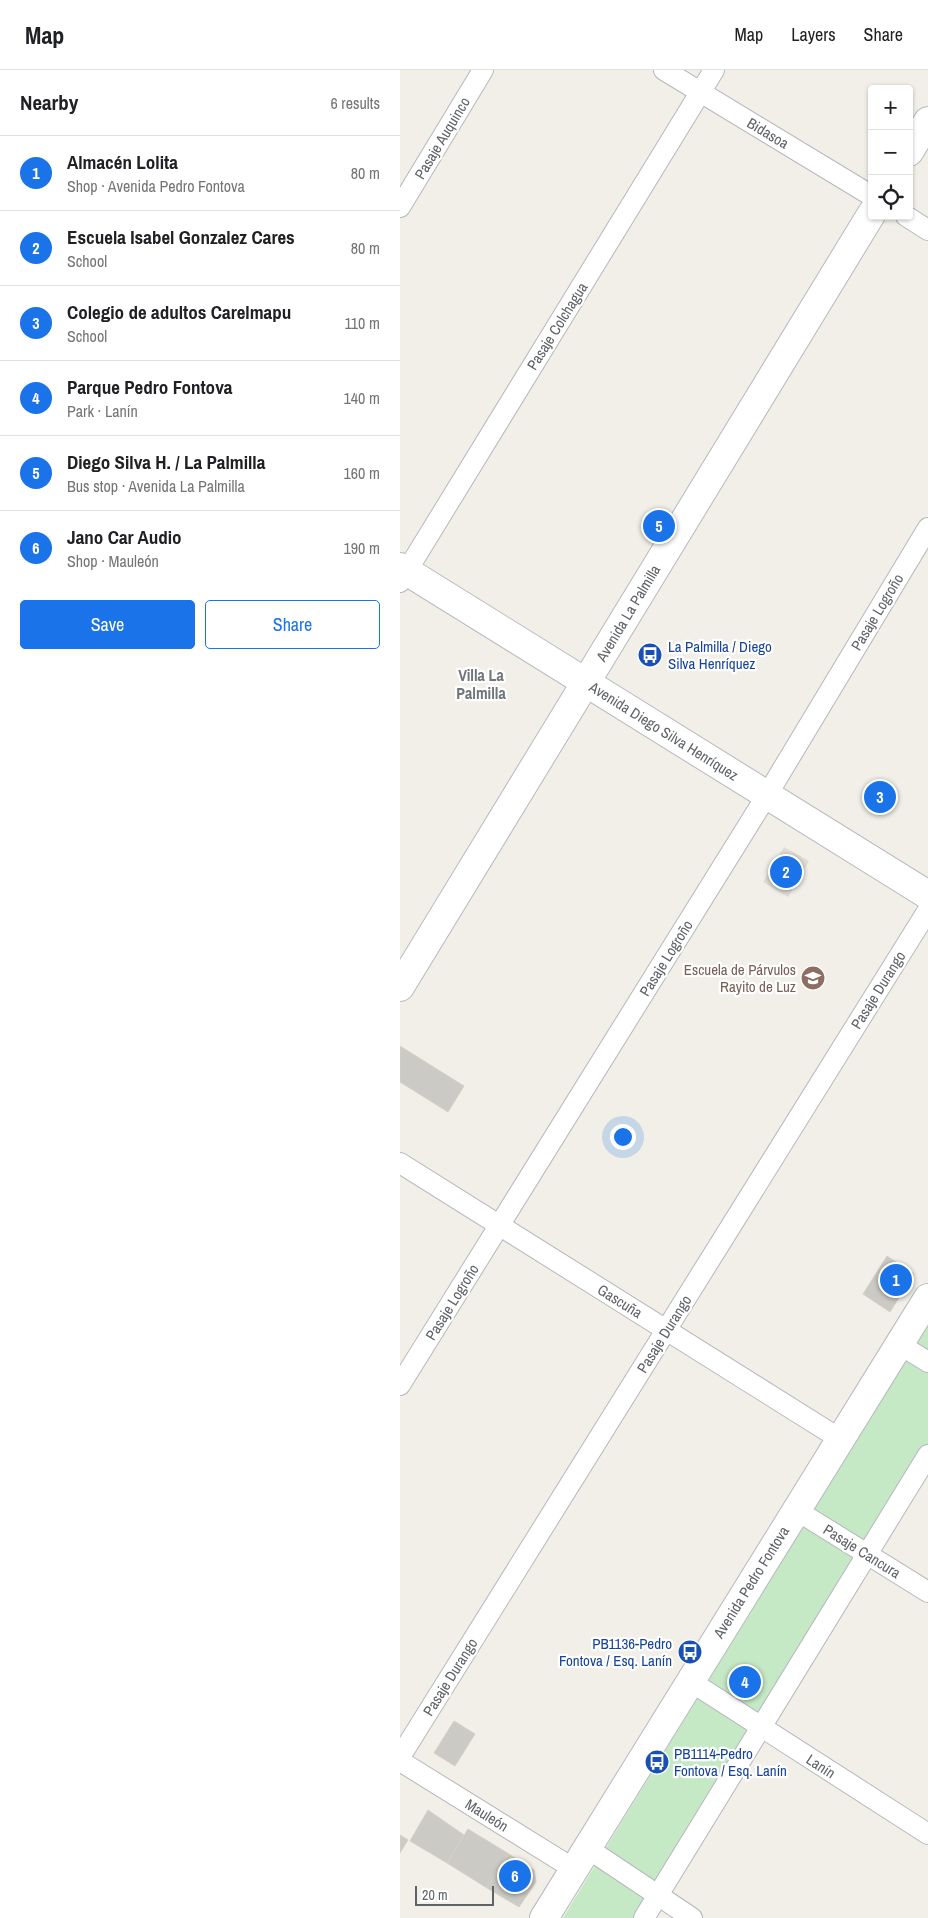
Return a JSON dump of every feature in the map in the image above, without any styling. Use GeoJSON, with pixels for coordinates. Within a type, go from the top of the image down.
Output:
{"type":"FeatureCollection","features":[{"type":"Feature","properties":{"kind":"main road"},"geometry":{"type":"LineString","coordinates":[[913,145],[928,121]]}},
{"type":"Feature","properties":{"kind":"main road","name":"Avenida La Palmilla"},"geometry":{"type":"LineString","coordinates":[[400,987],[868,220]]}},
{"type":"Feature","properties":{"kind":"main road","name":"Avenida Diego Silva Henríquez"},"geometry":{"type":"LineString","coordinates":[[402,573],[586,682],[928,895]]}},
{"type":"Feature","properties":{"kind":"main road","name":"Avenida Pedro Fontova"},"geometry":{"type":"LineString","coordinates":[[544,1918],[928,1298]]}},
{"type":"Feature","properties":{"kind":"street","name":"Pasaje Auquinco"},"geometry":{"type":"LineString","coordinates":[[400,206],[483,70]]}},
{"type":"Feature","properties":{"kind":"street","name":"Bidasoa"},"geometry":{"type":"LineString","coordinates":[[664,70],[868,194]]}},
{"type":"Feature","properties":{"kind":"street","name":"Pasaje Colchagua"},"geometry":{"type":"LineString","coordinates":[[402,573],[714,70]]}},
{"type":"Feature","properties":{"kind":"street"},"geometry":{"type":"LineString","coordinates":[[912,220],[928,230]]}},
{"type":"Feature","properties":{"kind":"street","name":"Pasaje Logroño"},"geometry":{"type":"LineString","coordinates":[[400,1385],[767,795],[928,528]]}},
{"type":"Feature","properties":{"kind":"street","name":"Pasaje Durango"},"geometry":{"type":"LineString","coordinates":[[400,1757],[928,910]]}},
{"type":"Feature","properties":{"kind":"street","name":"Gascuña"},"geometry":{"type":"LineString","coordinates":[[400,1163],[840,1439]]}},
{"type":"Feature","properties":{"kind":"street"},"geometry":{"type":"LineString","coordinates":[[900,1344],[928,1362]]}},
{"type":"Feature","properties":{"kind":"street"},"geometry":{"type":"LineString","coordinates":[[644,1918],[928,1455]]}},
{"type":"Feature","properties":{"kind":"street","name":"Pasaje Cancura"},"geometry":{"type":"LineString","coordinates":[[796,1510],[928,1592]]}},
{"type":"Feature","properties":{"kind":"street","name":"Lanín"},"geometry":{"type":"LineString","coordinates":[[690,1682],[928,1834]]}},
{"type":"Feature","properties":{"kind":"street","name":"Mauleón"},"geometry":{"type":"LineString","coordinates":[[400,1761],[580,1859],[658,1896],[692,1918]]}},
{"type":"Feature","properties":{"kind":"shaded area"},"geometry":{"type":"Polygon","coordinates":[[[784,847],[809,861],[788,897],[763,882],[784,847]]]}},
{"type":"Feature","properties":{"kind":"green space"},"geometry":{"type":"Polygon","coordinates":[[[928,1321],[928,1445],[637,1918],[563,1918],[928,1321]]]}},
{"type":"Feature","properties":{"kind":"building"},"geometry":{"type":"Polygon","coordinates":[[[400,1046],[464,1086],[448,1112],[400,1082],[400,1046]]]}},
{"type":"Feature","properties":{"kind":"building"},"geometry":{"type":"Polygon","coordinates":[[[887,1256],[914,1274],[890,1312],[863,1294],[887,1256]]]}},
{"type":"Feature","properties":{"kind":"building"},"geometry":{"type":"Polygon","coordinates":[[[454,1721],[475,1734],[455,1766],[434,1753],[454,1721]]]}},
{"type":"Feature","properties":{"kind":"building"},"geometry":{"type":"Polygon","coordinates":[[[428,1810],[464,1835],[447,1863],[410,1841],[428,1810]]]}},
{"type":"Feature","properties":{"kind":"building"},"geometry":{"type":"Polygon","coordinates":[[[468,1829],[509,1854],[487,1888],[447,1863],[468,1829]]]}},
{"type":"Feature","properties":{"kind":"building"},"geometry":{"type":"Polygon","coordinates":[[[400,1835],[408,1840],[400,1853],[400,1835]]]}},
{"type":"Feature","properties":{"kind":"building"},"geometry":{"type":"Polygon","coordinates":[[[509,1854],[534,1870],[536,1882],[519,1907],[487,1888],[509,1854]]]}},
{"type":"Feature","properties":{"kind":"place","name":"Diego Silva H. / La Palmilla"},"geometry":{"type":"Point","coordinates":[659,526]}},
{"type":"Feature","properties":{"kind":"place","name":"La Palmilla / Diego Silva Henríquez"},"geometry":{"type":"Point","coordinates":[650,655]}},
{"type":"Feature","properties":{"kind":"place","name":"Colegio de adultos Carelmapu"},"geometry":{"type":"Point","coordinates":[880,797]}},
{"type":"Feature","properties":{"kind":"place","name":"Escuela Isabel Gonzalez Cares"},"geometry":{"type":"Point","coordinates":[786,872]}},
{"type":"Feature","properties":{"kind":"place","name":"Escuela de Párvulos Rayito de Luz"},"geometry":{"type":"Point","coordinates":[813,978]}},
{"type":"Feature","properties":{"kind":"place","name":"Almacén Lolita"},"geometry":{"type":"Point","coordinates":[896,1280]}},
{"type":"Feature","properties":{"kind":"place","name":"PB1136-Pedro Fontova / Esq. Lanín"},"geometry":{"type":"Point","coordinates":[690,1652]}},
{"type":"Feature","properties":{"kind":"place","name":"Parque Pedro Fontova"},"geometry":{"type":"Point","coordinates":[745,1682]}},
{"type":"Feature","properties":{"kind":"place","name":"PB1114-Pedro Fontova / Esq. Lanín"},"geometry":{"type":"Point","coordinates":[657,1762]}},
{"type":"Feature","properties":{"kind":"place","name":"Jano Car Audio"},"geometry":{"type":"Point","coordinates":[515,1876]}},
{"type":"Feature","properties":{"kind":"district","name":"Villa La Palmilla"},"geometry":{"type":"Point","coordinates":[481,684]}}]}
